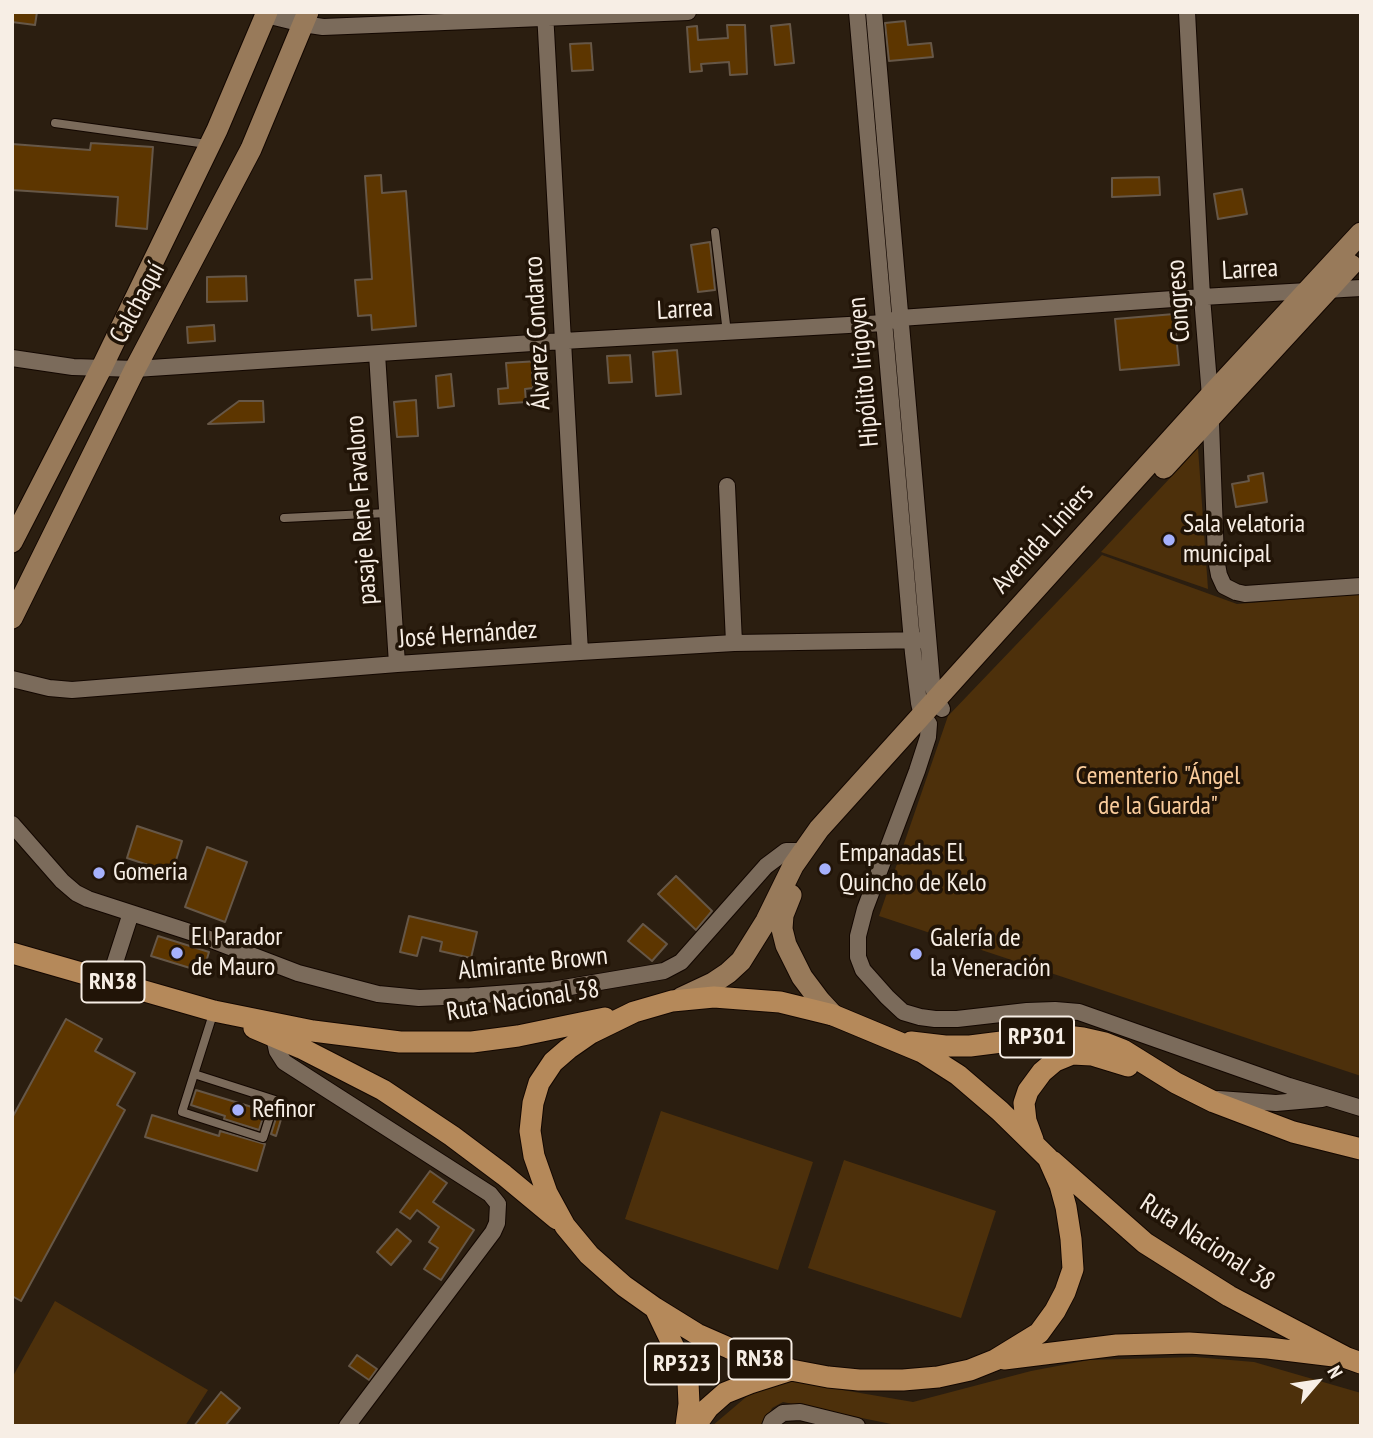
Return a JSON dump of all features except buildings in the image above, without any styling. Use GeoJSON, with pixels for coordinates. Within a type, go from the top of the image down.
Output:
{"type":"FeatureCollection","features":[{"type":"Feature","properties":{"kind":"main road","name":"Calchaquí"},"geometry":{"type":"LineString","coordinates":[[12,542],[102,367],[210,144],[266,13]]}},
{"type":"Feature","properties":{"kind":"main road","name":"Calchaquí"},"geometry":{"type":"LineString","coordinates":[[12,618],[135,369],[251,149],[306,18]]}},
{"type":"Feature","properties":{"kind":"main road","name":"Avenida Liniers"},"geometry":{"type":"LineString","coordinates":[[785,894],[803,851],[818,829],[1211,417],[1318,291],[1361,233]]}},
{"type":"Feature","properties":{"kind":"main road","name":"Avenida Liniers"},"geometry":{"type":"LineString","coordinates":[[785,894],[825,841],[932,712],[1210,396],[1318,291],[1361,255]]}},
{"type":"Feature","properties":{"kind":"main road"},"geometry":{"type":"LineString","coordinates":[[672,1001],[713,984],[728,974],[741,961],[785,894]]}},
{"type":"Feature","properties":{"kind":"main road"},"geometry":{"type":"LineString","coordinates":[[785,894],[782,929],[786,945],[802,977],[833,1015]]}},
{"type":"Feature","properties":{"kind":"main road","name":"Ruta Nacional 38"},"geometry":{"type":"LineString","coordinates":[[12,953],[214,1011],[313,1031],[400,1042],[472,1042],[563,1028],[634,1012]]}},
{"type":"Feature","properties":{"kind":"main road","name":"RN38"},"geometry":{"type":"LineString","coordinates":[[714,997],[770,1001],[833,1015],[922,1052],[958,1075],[1000,1111],[1041,1151],[1060,1185],[1066,1207],[1073,1269],[1060,1301],[1039,1333],[995,1360],[970,1370],[938,1377],[859,1380],[828,1377],[791,1370],[697,1335],[624,1286],[589,1255],[565,1226],[547,1193],[534,1156],[530,1132],[533,1103],[539,1083],[553,1062],[591,1033],[634,1012],[672,1001],[714,997]]}},
{"type":"Feature","properties":{"kind":"main road","name":"Ruta Nacional 38"},"geometry":{"type":"LineString","coordinates":[[214,1011],[301,1048],[383,1090],[452,1136],[565,1226]]}},
{"type":"Feature","properties":{"kind":"main road","name":"RP301"},"geometry":{"type":"LineString","coordinates":[[889,1037],[946,1046],[970,1046],[1041,1037],[1083,1038],[1105,1043],[1123,1050],[1207,1099],[1293,1132],[1361,1149]]}},
{"type":"Feature","properties":{"kind":"main road","name":"RP301"},"geometry":{"type":"LineString","coordinates":[[1041,1151],[1026,1121],[1024,1103],[1028,1091],[1042,1072],[1055,1061],[1072,1055],[1092,1055],[1176,1083]]}},
{"type":"Feature","properties":{"kind":"main road","name":"Ruta Nacional 38"},"geometry":{"type":"LineString","coordinates":[[1041,1151],[1145,1243],[1229,1296],[1354,1360]]}},
{"type":"Feature","properties":{"kind":"main road","name":"RP323"},"geometry":{"type":"LineString","coordinates":[[654,1308],[688,1382],[686,1426]]}},
{"type":"Feature","properties":{"kind":"main road","name":"Ruta Nacional 38"},"geometry":{"type":"LineString","coordinates":[[995,1360],[1117,1345],[1189,1343],[1268,1348],[1354,1360]]}},
{"type":"Feature","properties":{"kind":"main road","name":"RP323"},"geometry":{"type":"LineString","coordinates":[[695,1426],[708,1408],[725,1393],[791,1370]]}},
{"type":"Feature","properties":{"kind":"street"},"geometry":{"type":"LineString","coordinates":[[266,13],[306,18],[323,27],[546,15],[688,12]]}},
{"type":"Feature","properties":{"kind":"street","name":"Hipólito Irigoyen"},"geometry":{"type":"LineString","coordinates":[[857,12],[892,321],[920,640],[932,683],[932,712]]}},
{"type":"Feature","properties":{"kind":"street","name":"Hipólito Irigoyen"},"geometry":{"type":"LineString","coordinates":[[874,12],[892,321]]}},
{"type":"Feature","properties":{"kind":"street","name":"Congreso"},"geometry":{"type":"LineString","coordinates":[[1187,12],[1219,575],[1224,586],[1245,594],[1361,586]]}},
{"type":"Feature","properties":{"kind":"street","name":"Álvarez Condarco"},"geometry":{"type":"LineString","coordinates":[[546,15],[580,652]]}},
{"type":"Feature","properties":{"kind":"street","name":"Larrea"},"geometry":{"type":"LineString","coordinates":[[12,358],[73,367],[135,369],[727,332],[1361,288]]}},
{"type":"Feature","properties":{"kind":"street","name":"pasaje Rene Favaloro"},"geometry":{"type":"LineString","coordinates":[[377,354],[397,664]]}},
{"type":"Feature","properties":{"kind":"street"},"geometry":{"type":"LineString","coordinates":[[727,486],[734,643]]}},
{"type":"Feature","properties":{"kind":"street","name":"José Hernández"},"geometry":{"type":"LineString","coordinates":[[12,679],[49,688],[72,690],[580,652],[734,643],[920,640]]}},
{"type":"Feature","properties":{"kind":"street"},"geometry":{"type":"LineString","coordinates":[[932,712],[928,737],[917,771],[865,909],[859,936],[858,957],[863,970],[903,1012],[920,1017],[957,1020],[1027,1011],[1079,1013],[1361,1108]]}},
{"type":"Feature","properties":{"kind":"street","name":"Almirante Brown"},"geometry":{"type":"LineString","coordinates":[[12,824],[62,881],[88,899],[195,934],[298,973],[379,994],[419,998],[552,990],[664,971],[681,962],[766,866],[786,851],[803,851]]}},
{"type":"Feature","properties":{"kind":"street"},"geometry":{"type":"LineString","coordinates":[[109,981],[131,913]]}},
{"type":"Feature","properties":{"kind":"street"},"geometry":{"type":"LineString","coordinates":[[274,1037],[277,1051],[284,1062],[489,1194],[498,1204],[497,1223],[493,1232],[347,1426]]}},
{"type":"Feature","properties":{"kind":"street"},"geometry":{"type":"LineString","coordinates":[[1207,1099],[1276,1103],[1328,1099]]}},
{"type":"Feature","properties":{"kind":"street"},"geometry":{"type":"LineString","coordinates":[[770,1426],[772,1421],[783,1413],[800,1412],[857,1426]]}},
{"type":"Feature","properties":{"kind":"lane"},"geometry":{"type":"LineString","coordinates":[[55,124],[210,144]]}},
{"type":"Feature","properties":{"kind":"lane"},"geometry":{"type":"LineString","coordinates":[[715,232],[727,332]]}},
{"type":"Feature","properties":{"kind":"lane"},"geometry":{"type":"LineString","coordinates":[[284,518],[387,513]]}},
{"type":"Feature","properties":{"kind":"lane"},"geometry":{"type":"LineString","coordinates":[[194,1074],[275,1100],[263,1138],[182,1112],[194,1074],[214,1011]]}},
{"type":"Feature","properties":{"kind":"green space"},"geometry":{"type":"Polygon","coordinates":[[[1198,448],[1208,589],[1101,552],[1198,448]]]}},
{"type":"Feature","properties":{"kind":"green space","name":"Cementerio \"Ángel de la Guarda\""},"geometry":{"type":"Polygon","coordinates":[[[1102,555],[1237,604],[1361,594],[1361,1076],[879,916],[948,716],[1102,555]]]}},
{"type":"Feature","properties":{"kind":"green space"},"geometry":{"type":"Polygon","coordinates":[[[661,1111],[813,1162],[778,1270],[625,1219],[661,1111]]]}},
{"type":"Feature","properties":{"kind":"green space"},"geometry":{"type":"Polygon","coordinates":[[[844,1160],[996,1211],[961,1318],[808,1268],[844,1160]]]}},
{"type":"Feature","properties":{"kind":"green space"},"geometry":{"type":"Polygon","coordinates":[[[55,1301],[208,1390],[185,1426],[12,1426],[12,1378],[55,1301]]]}},
{"type":"Feature","properties":{"kind":"green space"},"geometry":{"type":"Polygon","coordinates":[[[1195,1357],[1254,1362],[1361,1393],[1361,1426],[901,1426],[783,1402],[772,1408],[764,1426],[712,1426],[752,1392],[784,1380],[913,1402],[1031,1371],[1089,1360],[1195,1357]]]}},
{"type":"Feature","properties":{"kind":"place","name":"Sala velatoria municipal"},"geometry":{"type":"Point","coordinates":[1169,540]}},
{"type":"Feature","properties":{"kind":"place","name":"Empanadas El Quincho de Kelo"},"geometry":{"type":"Point","coordinates":[825,869]}},
{"type":"Feature","properties":{"kind":"place","name":"Gomeria"},"geometry":{"type":"Point","coordinates":[99,873]}},
{"type":"Feature","properties":{"kind":"place","name":"El Parador de Mauro"},"geometry":{"type":"Point","coordinates":[177,953]}},
{"type":"Feature","properties":{"kind":"place","name":"Galería de la Veneración"},"geometry":{"type":"Point","coordinates":[916,954]}},
{"type":"Feature","properties":{"kind":"place","name":"Refinor"},"geometry":{"type":"Point","coordinates":[238,1110]}}]}
